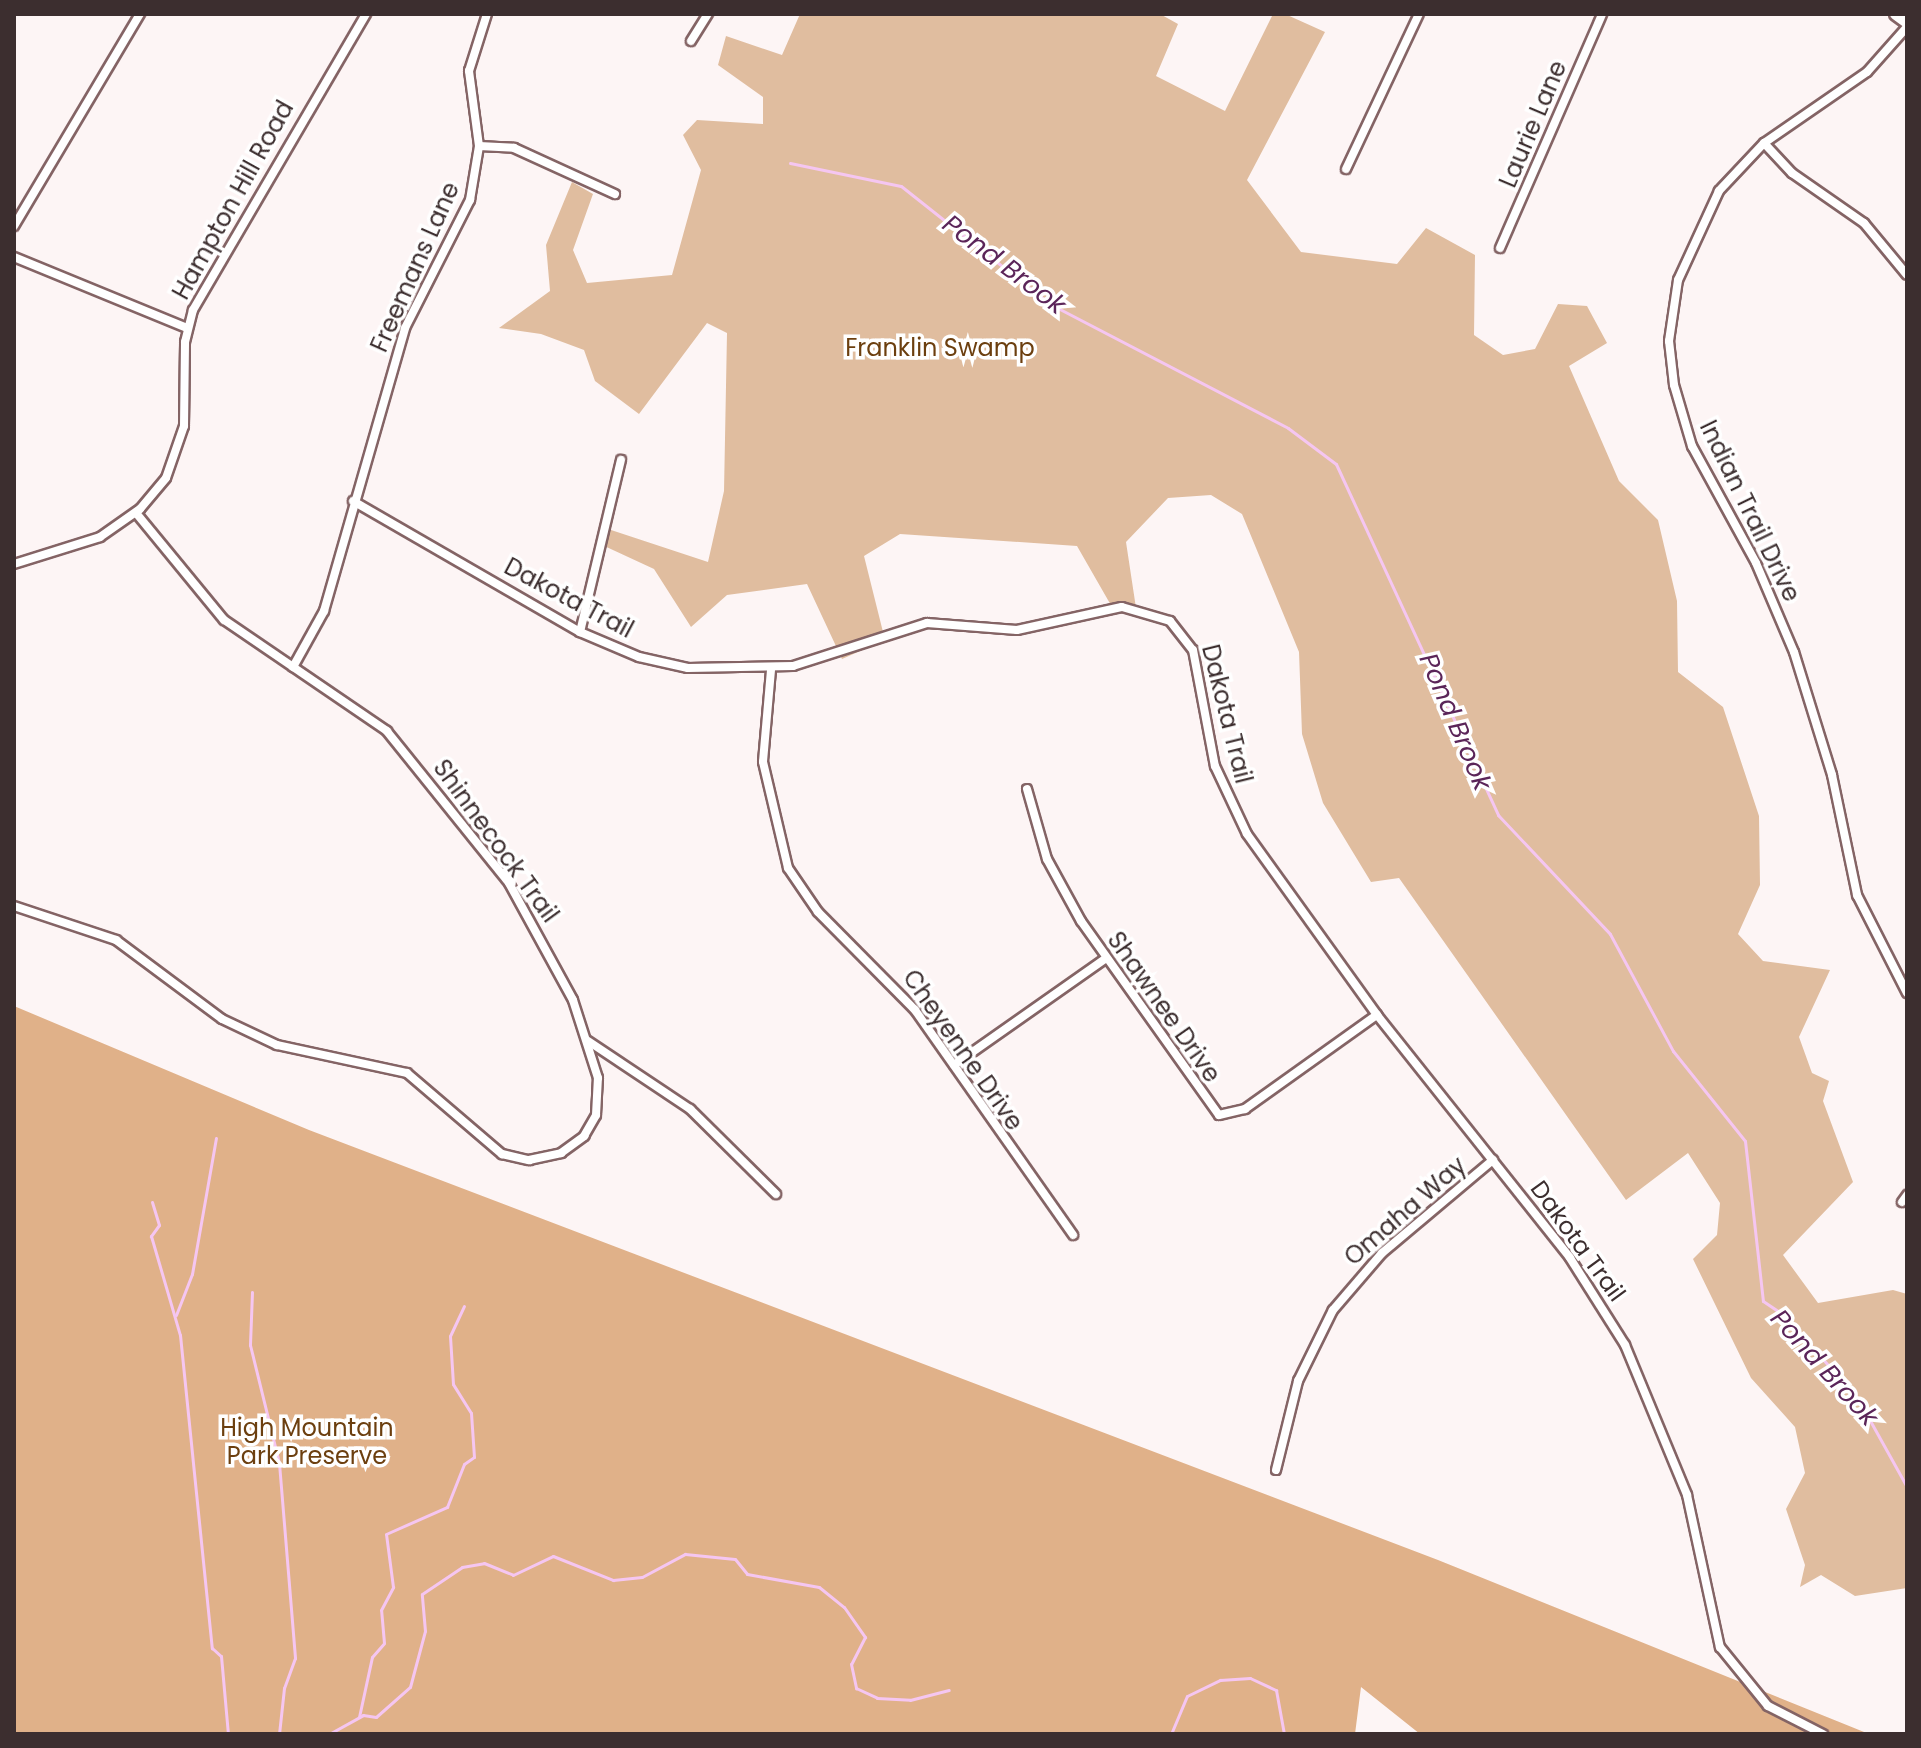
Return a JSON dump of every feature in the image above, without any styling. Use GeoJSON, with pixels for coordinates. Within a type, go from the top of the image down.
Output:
{"type":"FeatureCollection","features":[{"type":"Feature","properties":{"kind":"main road"},"geometry":{"type":"LineString","coordinates":[[1896,14],[1907,25]]}},
{"type":"Feature","properties":{"kind":"street"},"geometry":{"type":"LineString","coordinates":[[14,226],[140,14]]}},
{"type":"Feature","properties":{"kind":"street","name":"Hampton Hill Road"},"geometry":{"type":"LineString","coordinates":[[14,564],[77,548],[136,513],[166,478],[181,443],[187,328],[233,232],[366,14]]}},
{"type":"Feature","properties":{"kind":"street","name":"Freemans Lane"},"geometry":{"type":"LineString","coordinates":[[293,667],[324,611],[405,328],[470,200],[479,146],[469,71],[487,14]]}},
{"type":"Feature","properties":{"kind":"street"},"geometry":{"type":"LineString","coordinates":[[691,41],[708,14]]}},
{"type":"Feature","properties":{"kind":"street"},"geometry":{"type":"LineString","coordinates":[[1346,169],[1419,14]]}},
{"type":"Feature","properties":{"kind":"street","name":"Laurie Lane"},"geometry":{"type":"LineString","coordinates":[[1500,248],[1602,14]]}},
{"type":"Feature","properties":{"kind":"street","name":"Indian Trail Drive"},"geometry":{"type":"LineString","coordinates":[[1906,989],[1857,895],[1832,775],[1794,652],[1756,563],[1692,446],[1670,364],[1673,300],[1698,229],[1719,191],[1764,143],[1867,72],[1907,25]]}},
{"type":"Feature","properties":{"kind":"street"},"geometry":{"type":"LineString","coordinates":[[1764,143],[1792,173],[1864,223],[1907,275]]}},
{"type":"Feature","properties":{"kind":"street"},"geometry":{"type":"LineString","coordinates":[[479,146],[514,148],[615,194]]}},
{"type":"Feature","properties":{"kind":"street"},"geometry":{"type":"LineString","coordinates":[[14,257],[187,328]]}},
{"type":"Feature","properties":{"kind":"street"},"geometry":{"type":"LineString","coordinates":[[580,632],[621,460]]}},
{"type":"Feature","properties":{"kind":"street","name":"Dakota Trail"},"geometry":{"type":"LineString","coordinates":[[353,501],[580,632],[666,664],[771,670],[855,650],[918,624],[1017,630],[1122,607],[1159,614],[1193,650],[1208,743],[1233,810],[1377,1015],[1583,1276],[1643,1380],[1687,1495],[1720,1647],[1749,1685],[1786,1717],[1823,1734]]}},
{"type":"Feature","properties":{"kind":"street","name":"Shinnecock Trail"},"geometry":{"type":"LineString","coordinates":[[14,906],[116,940],[214,1014],[277,1045],[407,1073],[435,1091],[478,1140],[517,1159],[563,1153],[591,1126],[600,1091],[588,1041],[529,913],[387,731],[224,620],[136,513]]}},
{"type":"Feature","properties":{"kind":"street","name":"Cheyenne Drive"},"geometry":{"type":"LineString","coordinates":[[771,670],[763,762],[771,817],[788,868],[818,912],[896,986],[1073,1235]]}},
{"type":"Feature","properties":{"kind":"street","name":"Shawnee Drive"},"geometry":{"type":"LineString","coordinates":[[1027,789],[1047,859],[1105,959],[1219,1115],[1245,1109],[1377,1015]]}},
{"type":"Feature","properties":{"kind":"street"},"geometry":{"type":"LineString","coordinates":[[954,1065],[1105,959]]}},
{"type":"Feature","properties":{"kind":"street"},"geometry":{"type":"LineString","coordinates":[[588,1041],[690,1109],[776,1194]]}},
{"type":"Feature","properties":{"kind":"street","name":"Omaha Way"},"geometry":{"type":"LineString","coordinates":[[1276,1470],[1298,1381],[1333,1310],[1382,1253],[1493,1160]]}},
{"type":"Feature","properties":{"kind":"green space","name":"Franklin Swamp"},"geometry":{"type":"Polygon","coordinates":[[[800,14],[1160,14],[1178,24],[1156,76],[1225,111],[1273,14],[1285,14],[1325,32],[1247,180],[1301,252],[1397,264],[1426,228],[1475,255],[1474,335],[1503,355],[1535,349],[1558,304],[1587,306],[1607,343],[1569,366],[1619,481],[1658,520],[1677,601],[1678,672],[1723,707],[1759,816],[1760,885],[1738,934],[1763,961],[1830,970],[1799,1037],[1812,1073],[1829,1081],[1823,1101],[1853,1182],[1783,1255],[1818,1303],[1893,1290],[1907,1294],[1907,1588],[1855,1596],[1821,1575],[1800,1587],[1805,1565],[1786,1509],[1805,1473],[1795,1427],[1751,1378],[1693,1259],[1717,1235],[1720,1203],[1688,1153],[1626,1200],[1399,878],[1371,882],[1323,803],[1302,734],[1299,652],[1242,514],[1211,495],[1168,498],[1126,542],[1136,608],[1116,614],[1077,546],[900,534],[864,556],[885,640],[842,659],[807,584],[727,595],[691,627],[654,569],[600,544],[605,528],[708,562],[724,491],[727,333],[707,323],[639,414],[595,381],[584,350],[541,334],[499,328],[550,291],[546,245],[572,182],[593,194],[573,250],[587,283],[672,275],[701,170],[683,135],[697,120],[763,124],[763,97],[718,65],[726,36],[782,55],[800,14]]]}},
{"type":"Feature","properties":{"kind":"green space","name":"High Mountain Park Preserve"},"geometry":{"type":"Polygon","coordinates":[[[14,1006],[309,1130],[1438,1560],[1869,1734],[1420,1734],[1361,1687],[1355,1734],[14,1734],[14,1006]]]}},
{"type":"Feature","properties":{"kind":"waterway","name":"Pond Brook"},"geometry":{"type":"LineString","coordinates":[[790,163],[901,186],[1050,304],[1288,428],[1336,464],[1498,815],[1610,934],[1673,1051],[1745,1141],[1763,1301],[1785,1316],[1858,1399],[1907,1487]]}},
{"type":"Feature","properties":{"kind":"waterway"},"geometry":{"type":"LineString","coordinates":[[176,1315],[192,1274],[216,1138]]}},
{"type":"Feature","properties":{"kind":"waterway"},"geometry":{"type":"LineString","coordinates":[[152,1202],[159,1225],[151,1236],[180,1335],[212,1648],[221,1656],[228,1734]]}},
{"type":"Feature","properties":{"kind":"waterway"},"geometry":{"type":"LineString","coordinates":[[252,1292],[250,1345],[279,1463],[295,1658],[284,1688],[279,1734]]}},
{"type":"Feature","properties":{"kind":"waterway"},"geometry":{"type":"LineString","coordinates":[[359,1717],[372,1657],[384,1643],[381,1610],[393,1587],[386,1534],[447,1507],[464,1464],[474,1457],[471,1413],[453,1384],[450,1336],[464,1306]]}},
{"type":"Feature","properties":{"kind":"waterway"},"geometry":{"type":"LineString","coordinates":[[329,1734],[363,1715],[376,1717],[410,1687],[425,1631],[422,1594],[462,1567],[484,1563],[513,1575],[553,1556],[613,1580],[642,1577],[685,1554],[735,1559],[747,1574],[819,1587],[844,1607],[865,1637],[851,1664],[856,1688],[877,1698],[910,1700],[949,1690]]}},
{"type":"Feature","properties":{"kind":"waterway"},"geometry":{"type":"LineString","coordinates":[[1171,1734],[1187,1696],[1220,1680],[1250,1678],[1276,1690],[1284,1734]]}}]}
